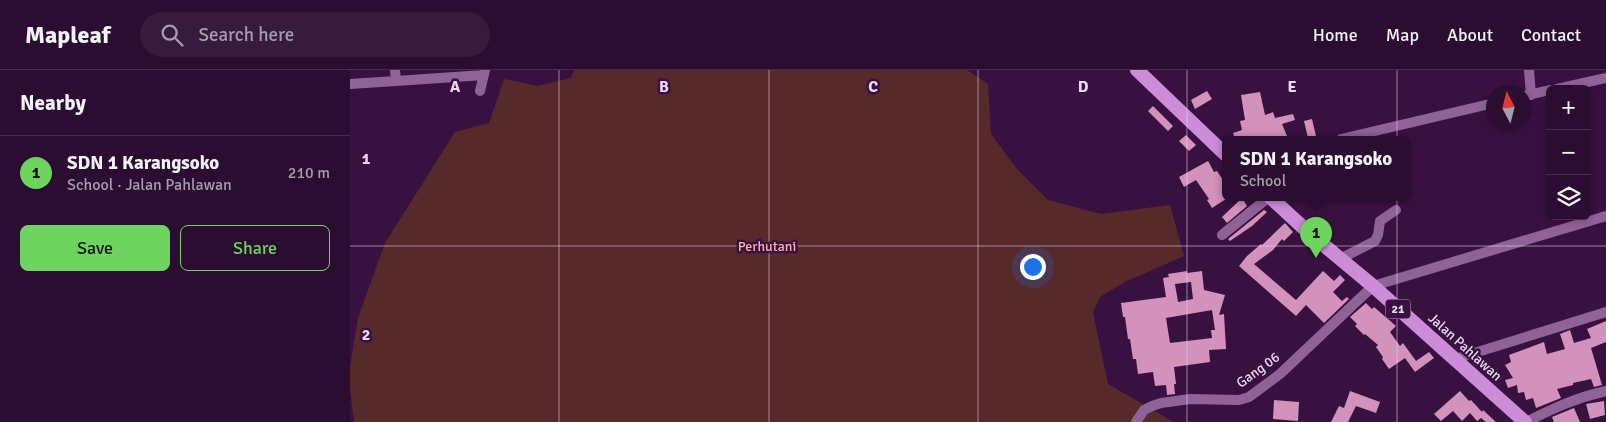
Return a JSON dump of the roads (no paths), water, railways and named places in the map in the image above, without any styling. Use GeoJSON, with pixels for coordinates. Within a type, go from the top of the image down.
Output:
{"type":"FeatureCollection","features":[{"type":"Feature","properties":{"kind":"highway"},"geometry":{"type":"LineString","coordinates":[[1136,70],[1222,151]]}},
{"type":"Feature","properties":{"kind":"highway","name":"Jalan Pahlawan"},"geometry":{"type":"LineString","coordinates":[[1274,201],[1525,422]]}},
{"type":"Feature","properties":{"kind":"street"},"geometry":{"type":"LineString","coordinates":[[395,70],[396,81]]}},
{"type":"Feature","properties":{"kind":"street"},"geometry":{"type":"LineString","coordinates":[[1528,85],[1529,70]]}},
{"type":"Feature","properties":{"kind":"street"},"geometry":{"type":"LineString","coordinates":[[350,84],[485,72],[480,91]]}},
{"type":"Feature","properties":{"kind":"street"},"geometry":{"type":"LineString","coordinates":[[1575,85],[1606,78]]}},
{"type":"Feature","properties":{"kind":"street"},"geometry":{"type":"LineString","coordinates":[[1531,94],[1546,91]]}},
{"type":"Feature","properties":{"kind":"street"},"geometry":{"type":"LineString","coordinates":[[1354,136],[1486,105]]}},
{"type":"Feature","properties":{"kind":"street"},"geometry":{"type":"LineString","coordinates":[[1222,234],[1265,201]]}},
{"type":"Feature","properties":{"kind":"street"},"geometry":{"type":"LineString","coordinates":[[1340,259],[1375,241],[1380,221],[1396,210]]}},
{"type":"Feature","properties":{"kind":"street"},"geometry":{"type":"LineString","coordinates":[[1373,286],[1606,216]]}},
{"type":"Feature","properties":{"kind":"street","name":"Gang 06"},"geometry":{"type":"LineString","coordinates":[[1136,422],[1144,410],[1161,403],[1190,400],[1239,400],[1249,397],[1286,368],[1373,286]]}},
{"type":"Feature","properties":{"kind":"street"},"geometry":{"type":"LineString","coordinates":[[1455,359],[1606,312]]}},
{"type":"Feature","properties":{"kind":"street"},"geometry":{"type":"LineString","coordinates":[[1525,422],[1564,403],[1583,396],[1606,391]]}},
{"type":"Feature","properties":{"kind":"place","name":"SDN 1 Karangsoko"},"geometry":{"type":"Point","coordinates":[1316,258]}},
{"type":"Feature","properties":{"kind":"park label","name":"Perhutani"},"geometry":{"type":"Point","coordinates":[767,246]}}]}
